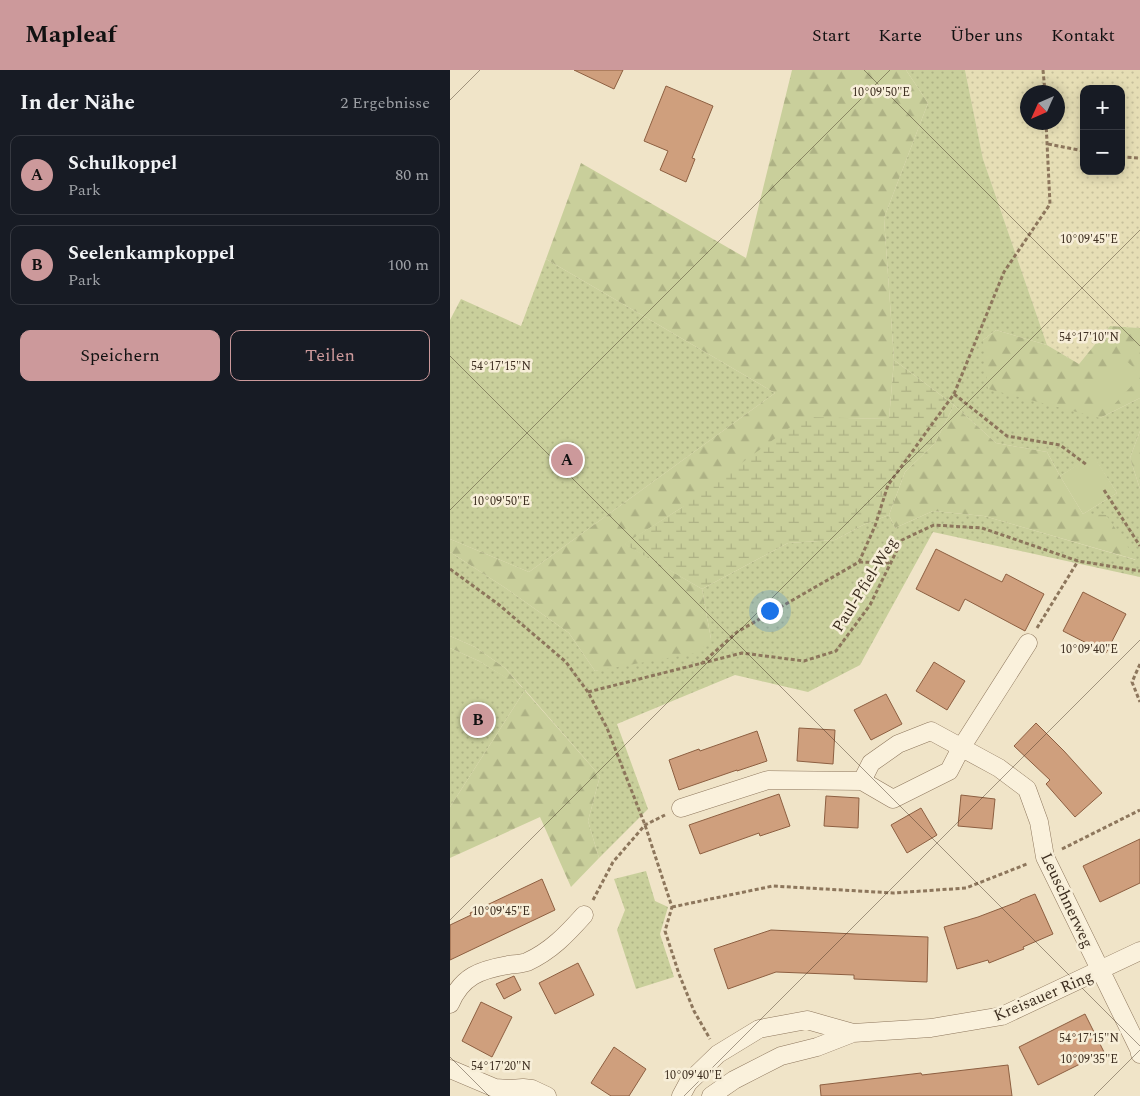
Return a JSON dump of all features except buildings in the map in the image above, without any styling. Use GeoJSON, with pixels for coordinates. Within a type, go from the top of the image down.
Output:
{"type":"FeatureCollection","features":[{"type":"Feature","properties":{"kind":"street"},"geometry":{"type":"LineString","coordinates":[[681,808],[768,780],[862,781],[893,799],[949,771],[961,748],[1028,643]]}},
{"type":"Feature","properties":{"kind":"street","name":"Leuschnerweg"},"geometry":{"type":"LineString","coordinates":[[862,781],[871,763],[898,744],[931,731],[998,768],[1027,789],[1039,822],[1045,857],[1139,1048],[1140,1054]]}},
{"type":"Feature","properties":{"kind":"street"},"geometry":{"type":"LineString","coordinates":[[450,1004],[455,993],[466,980],[479,972],[525,963],[544,954],[560,941],[584,915]]}},
{"type":"Feature","properties":{"kind":"street","name":"Kreisauer Ring"},"geometry":{"type":"LineString","coordinates":[[711,1096],[734,1080],[781,1056],[817,1047],[853,1033],[931,1028],[1002,1016],[1140,951]]}},
{"type":"Feature","properties":{"kind":"street","name":"Kreisauer Ring"},"geometry":{"type":"LineString","coordinates":[[681,1096],[688,1083],[718,1054],[759,1029],[807,1020],[853,1033]]}},
{"type":"Feature","properties":{"kind":"street"},"geometry":{"type":"LineString","coordinates":[[450,1069],[496,1088],[498,1093],[532,1088],[547,1096]]}},
{"type":"Feature","properties":{"kind":"path"},"geometry":{"type":"LineString","coordinates":[[1043,70],[1044,85]]}},
{"type":"Feature","properties":{"kind":"path"},"geometry":{"type":"LineString","coordinates":[[859,562],[875,526],[888,485],[954,394],[1004,272],[1050,204],[1047,130]]}},
{"type":"Feature","properties":{"kind":"path"},"geometry":{"type":"LineString","coordinates":[[1048,144],[1080,150]]}},
{"type":"Feature","properties":{"kind":"path"},"geometry":{"type":"LineString","coordinates":[[1125,157],[1140,158]]}},
{"type":"Feature","properties":{"kind":"path"},"geometry":{"type":"LineString","coordinates":[[954,394],[1007,436],[1060,445],[1088,465]]}},
{"type":"Feature","properties":{"kind":"path"},"geometry":{"type":"LineString","coordinates":[[1104,490],[1140,546]]}},
{"type":"Feature","properties":{"kind":"path","name":"Paul-Pfiel-Weg"},"geometry":{"type":"LineString","coordinates":[[588,692],[742,653],[804,660],[836,651],[870,605],[902,540],[934,526],[982,528],[1078,560],[1140,571]]}},
{"type":"Feature","properties":{"kind":"path"},"geometry":{"type":"LineString","coordinates":[[1028,643],[1078,560]]}},
{"type":"Feature","properties":{"kind":"path"},"geometry":{"type":"LineString","coordinates":[[700,664],[737,632],[859,562],[891,562]]}},
{"type":"Feature","properties":{"kind":"path"},"geometry":{"type":"LineString","coordinates":[[450,569],[498,604],[566,662],[588,692],[607,728],[645,825],[672,908],[665,930],[679,974],[694,1012],[718,1054]]}},
{"type":"Feature","properties":{"kind":"path"},"geometry":{"type":"LineString","coordinates":[[1140,664],[1132,682],[1140,702]]}},
{"type":"Feature","properties":{"kind":"path"},"geometry":{"type":"LineString","coordinates":[[584,915],[613,862],[645,825],[681,808]]}},
{"type":"Feature","properties":{"kind":"path"},"geometry":{"type":"LineString","coordinates":[[672,908],[773,886],[893,892],[966,888],[1045,857],[1140,810]]}},
{"type":"Feature","properties":{"kind":"shaded area"},"geometry":{"type":"Polygon","coordinates":[[[965,70],[1140,70],[1140,328],[1110,326],[1079,364],[1047,345],[983,159],[965,70]]]}},
{"type":"Feature","properties":{"kind":"green space"},"geometry":{"type":"Polygon","coordinates":[[[792,70],[906,70],[928,103],[884,218],[894,360],[889,419],[845,418],[681,508],[625,544],[702,589],[711,639],[696,653],[595,671],[569,633],[450,552],[450,539],[529,572],[775,393],[546,259],[581,163],[746,258],[792,70]]]}},
{"type":"Feature","properties":{"kind":"green space"},"geometry":{"type":"Polygon","coordinates":[[[906,70],[965,70],[983,159],[1047,345],[996,330],[983,340],[1100,418],[1140,398],[1140,431],[1130,458],[1140,489],[1140,577],[933,532],[860,665],[808,692],[735,675],[617,724],[648,809],[599,858],[588,821],[600,776],[525,690],[450,807],[450,648],[479,661],[523,688],[505,668],[475,647],[450,636],[450,552],[569,633],[595,671],[711,639],[702,589],[788,543],[835,540],[863,525],[889,515],[895,528],[933,511],[984,516],[1136,560],[1083,514],[1117,493],[1093,456],[1060,476],[1047,452],[996,443],[954,405],[894,360],[884,218],[928,103],[906,70]]]}},
{"type":"Feature","properties":{"kind":"green space"},"geometry":{"type":"Polygon","coordinates":[[[546,259],[775,393],[529,572],[450,539],[450,320],[461,299],[521,326],[546,259]]]}},
{"type":"Feature","properties":{"kind":"green space"},"geometry":{"type":"Polygon","coordinates":[[[1110,326],[1140,328],[1140,398],[1100,418],[988,389],[983,340],[996,330],[1047,345],[1079,364],[1110,326]]]}},
{"type":"Feature","properties":{"kind":"green space"},"geometry":{"type":"Polygon","coordinates":[[[1122,357],[1140,373],[1140,377],[1108,411],[1089,393],[1122,357]]]}},
{"type":"Feature","properties":{"kind":"green space"},"geometry":{"type":"Polygon","coordinates":[[[894,360],[954,405],[935,443],[905,472],[889,515],[863,525],[835,540],[788,543],[702,589],[624,544],[681,508],[804,417],[889,419],[894,360]]]}},
{"type":"Feature","properties":{"kind":"green space"},"geometry":{"type":"Polygon","coordinates":[[[954,405],[996,443],[1047,452],[1083,514],[1106,515],[1137,560],[984,516],[933,511],[895,528],[889,515],[905,472],[935,443],[954,405]]]}},
{"type":"Feature","properties":{"kind":"green space"},"geometry":{"type":"Polygon","coordinates":[[[1140,431],[1140,489],[1130,458],[1140,431]]]}},
{"type":"Feature","properties":{"kind":"green space"},"geometry":{"type":"Polygon","coordinates":[[[1093,455],[1117,493],[1083,514],[1060,476],[1093,455]]]}},
{"type":"Feature","properties":{"kind":"green space"},"geometry":{"type":"Polygon","coordinates":[[[450,636],[475,647],[505,668],[524,689],[479,661],[450,648],[450,636]]]}},
{"type":"Feature","properties":{"kind":"green space"},"geometry":{"type":"Polygon","coordinates":[[[525,690],[600,776],[588,821],[599,858],[571,887],[540,817],[450,858],[450,807],[525,690]]]}},
{"type":"Feature","properties":{"kind":"green space"},"geometry":{"type":"Polygon","coordinates":[[[646,871],[655,901],[668,907],[660,934],[674,977],[636,989],[617,930],[625,910],[614,879],[646,871]]]}},
{"type":"Feature","properties":{"kind":"place","name":"Schulkoppel"},"geometry":{"type":"Point","coordinates":[567,460]}},
{"type":"Feature","properties":{"kind":"place","name":"Seelenkampkoppel"},"geometry":{"type":"Point","coordinates":[478,720]}}]}
